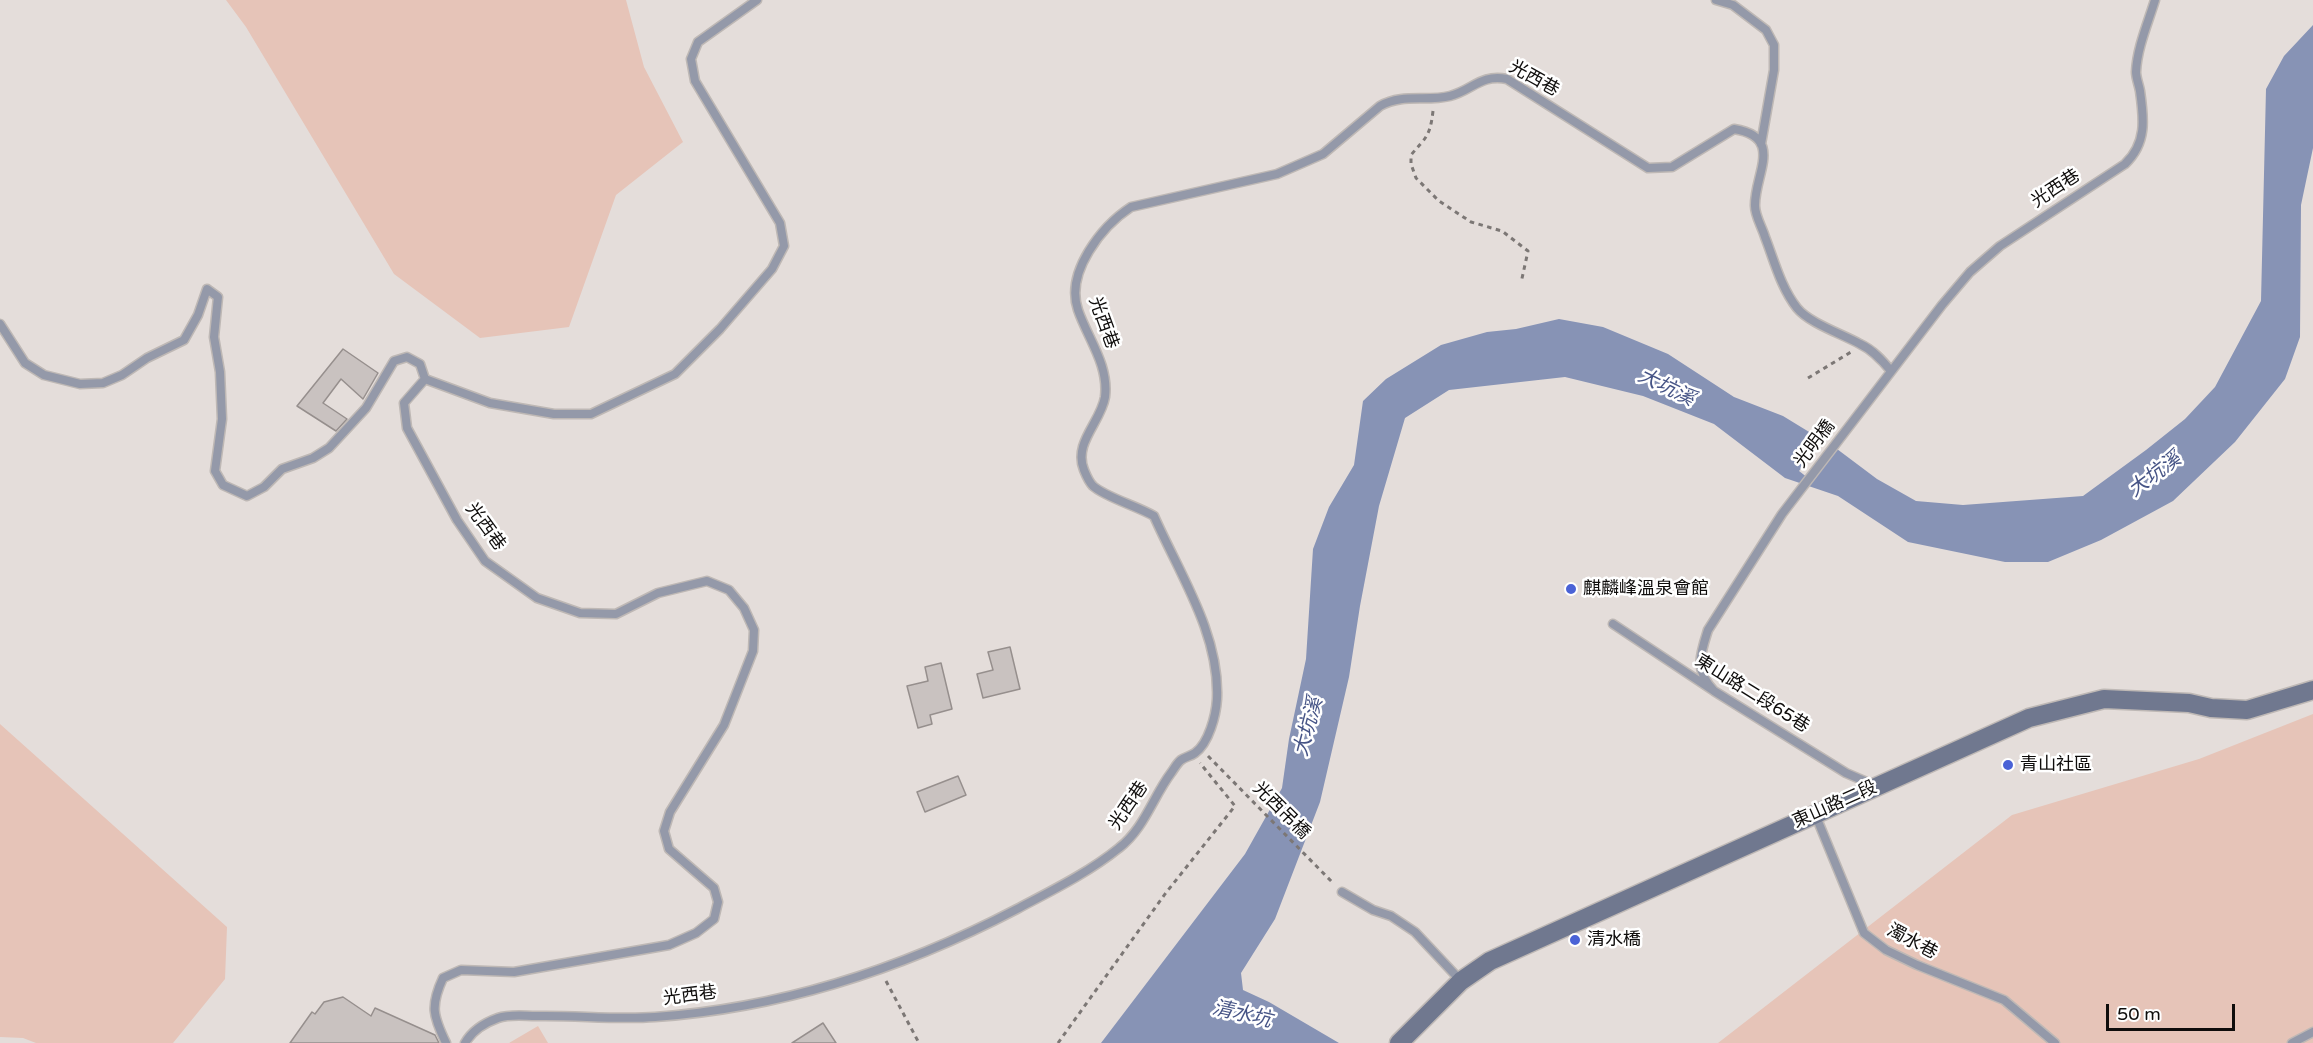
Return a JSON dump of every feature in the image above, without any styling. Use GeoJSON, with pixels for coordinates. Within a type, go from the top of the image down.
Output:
{"type":"FeatureCollection","features":[{"type":"Feature","properties":{"kind":"main road","name":"東山路二段"},"geometry":{"type":"LineString","coordinates":[[1399,1043],[1461,981],[1490,961],[2029,718],[2104,699],[2146,700],[2247,710],[2313,690]]}},
{"type":"Feature","properties":{"kind":"lane"},"geometry":{"type":"LineString","coordinates":[[0,324],[25,363],[44,375],[80,384],[103,383],[122,375],[147,358],[184,340],[198,315],[207,289],[218,297],[214,336],[220,372],[222,419],[215,471],[224,485],[247,496],[264,487],[282,470],[313,458],[329,448],[366,408],[394,361],[407,357],[420,364],[426,379],[490,403],[554,414],[591,414],[675,374],[735,312],[772,269],[784,246],[780,223],[695,81],[690,59],[698,42],[757,0]]}},
{"type":"Feature","properties":{"kind":"lane"},"geometry":{"type":"LineString","coordinates":[[1716,0],[1733,5],[1766,30],[1774,45],[1774,70],[1761,144],[1765,154],[1755,209],[1787,292],[1798,310],[1863,345],[1891,370]]}},
{"type":"Feature","properties":{"kind":"lane","name":"光西巷"},"geometry":{"type":"LineString","coordinates":[[1874,394],[1941,305],[1970,272],[2000,246],[2125,164],[2135,154],[2143,132],[2140,90],[2136,74],[2140,51],[2155,0]]}},
{"type":"Feature","properties":{"kind":"lane","name":"光西巷"},"geometry":{"type":"LineString","coordinates":[[465,1043],[472,1031],[499,1017],[557,1015],[654,1017],[752,1005],[816,990],[880,970],[982,927],[1060,887],[1120,848],[1136,831],[1160,794],[1164,783],[1182,759],[1193,755],[1200,748],[1207,735],[1217,699],[1213,658],[1206,630],[1154,516],[1091,485],[1080,454],[1084,441],[1101,412],[1105,396],[1104,377],[1096,346],[1078,309],[1076,279],[1094,242],[1114,218],[1131,207],[1278,174],[1323,154],[1390,100],[1451,96],[1494,76],[1507,79],[1648,168],[1672,167],[1734,129],[1754,136],[1761,144]]}},
{"type":"Feature","properties":{"kind":"lane","name":"光西巷"},"geometry":{"type":"LineString","coordinates":[[426,379],[404,403],[407,428],[457,520],[485,561],[537,598],[579,613],[616,614],[658,594],[707,582],[729,590],[744,608],[754,630],[753,651],[724,725],[670,812],[664,831],[669,849],[714,888],[718,902],[714,919],[696,933],[669,945],[514,972],[461,970],[443,978],[436,994],[434,1019],[446,1043]]}},
{"type":"Feature","properties":{"kind":"lane","name":"光明橋"},"geometry":{"type":"LineString","coordinates":[[1714,691],[1704,680],[1700,669],[1708,630],[1782,514],[1874,394]]}},
{"type":"Feature","properties":{"kind":"lane","name":"東山路二段65巷"},"geometry":{"type":"LineString","coordinates":[[1613,624],[1714,691],[1846,773],[1876,786]]}},
{"type":"Feature","properties":{"kind":"lane","name":"濁水巷"},"geometry":{"type":"LineString","coordinates":[[1815,814],[1864,933],[1886,950],[1917,965],[2004,1000],[2055,1043]]}},
{"type":"Feature","properties":{"kind":"lane"},"geometry":{"type":"LineString","coordinates":[[1342,892],[1372,910],[1391,916],[1415,932],[1461,981]]}},
{"type":"Feature","properties":{"kind":"lane"},"geometry":{"type":"LineString","coordinates":[[2292,1043],[2313,1032]]}},
{"type":"Feature","properties":{"kind":"path"},"geometry":{"type":"LineString","coordinates":[[1435,98],[1432,124],[1425,141],[1411,154],[1411,164],[1416,178],[1439,201],[1471,222],[1502,231],[1528,251],[1521,283]]}},
{"type":"Feature","properties":{"kind":"path"},"geometry":{"type":"LineString","coordinates":[[1808,378],[1863,345]]}},
{"type":"Feature","properties":{"kind":"path","name":"光西吊橋"},"geometry":{"type":"LineString","coordinates":[[1200,748],[1342,892]]}},
{"type":"Feature","properties":{"kind":"path"},"geometry":{"type":"LineString","coordinates":[[1058,1043],[1165,894],[1235,807],[1193,755]]}},
{"type":"Feature","properties":{"kind":"path"},"geometry":{"type":"LineString","coordinates":[[880,970],[918,1043]]}},
{"type":"Feature","properties":{"kind":"shaded area"},"geometry":{"type":"Polygon","coordinates":[[[226,0],[626,0],[644,67],[683,142],[616,195],[569,327],[480,338],[394,274],[246,27],[226,0]]]}},
{"type":"Feature","properties":{"kind":"shaded area"},"geometry":{"type":"Polygon","coordinates":[[[2313,714],[2313,1043],[1718,1043],[2012,815],[2199,759],[2313,714]]]}},
{"type":"Feature","properties":{"kind":"shaded area"},"geometry":{"type":"Polygon","coordinates":[[[0,724],[227,927],[225,979],[173,1043],[36,1043],[23,1038],[0,1037],[0,724]]]}},
{"type":"Feature","properties":{"kind":"shaded area"},"geometry":{"type":"Polygon","coordinates":[[[538,1026],[548,1043],[509,1043],[538,1026]]]}},
{"type":"Feature","properties":{"kind":"water"},"geometry":{"type":"Polygon","coordinates":[[[2313,25],[2313,148],[2301,205],[2300,337],[2285,379],[2235,442],[2173,501],[2101,540],[2048,562],[2005,562],[1908,542],[1838,496],[1785,478],[1714,424],[1643,396],[1565,377],[1449,390],[1405,418],[1379,506],[1349,677],[1320,802],[1275,919],[1241,973],[1243,990],[1269,1002],[1339,1043],[1101,1043],[1245,854],[1282,788],[1289,739],[1306,659],[1313,549],[1329,507],[1354,465],[1363,401],[1386,379],[1441,345],[1487,332],[1516,329],[1559,319],[1603,327],[1668,354],[1734,397],[1783,416],[1837,449],[1877,479],[1916,501],[1963,505],[2083,496],[2185,419],[2215,387],[2261,301],[2266,89],[2284,56],[2313,25]]]}},
{"type":"Feature","properties":{"kind":"pier"},"geometry":{"type":"Polygon","coordinates":[[[1825,438],[1839,447],[1812,481],[1799,471],[1825,438]]]}},
{"type":"Feature","properties":{"kind":"building"},"geometry":{"type":"Polygon","coordinates":[[[343,349],[378,373],[363,399],[341,379],[323,403],[347,419],[336,431],[297,406],[343,349]]]}},
{"type":"Feature","properties":{"kind":"building"},"geometry":{"type":"Polygon","coordinates":[[[1010,647],[1020,689],[983,698],[977,674],[993,670],[988,652],[1010,647]]]}},
{"type":"Feature","properties":{"kind":"building"},"geometry":{"type":"Polygon","coordinates":[[[941,663],[952,709],[930,715],[932,724],[918,728],[907,686],[928,681],[925,667],[941,663]]]}},
{"type":"Feature","properties":{"kind":"building"},"geometry":{"type":"Polygon","coordinates":[[[958,776],[966,795],[925,812],[917,792],[958,776]]]}},
{"type":"Feature","properties":{"kind":"building"},"geometry":{"type":"Polygon","coordinates":[[[343,997],[371,1016],[375,1008],[435,1035],[439,1043],[290,1043],[312,1012],[315,1014],[324,1002],[343,997]]]}},
{"type":"Feature","properties":{"kind":"building"},"geometry":{"type":"Polygon","coordinates":[[[823,1023],[836,1043],[792,1043],[823,1023]]]}},
{"type":"Feature","properties":{"kind":"place","name":"麒麟峰溫泉會館"},"geometry":{"type":"Point","coordinates":[1571,589]}},
{"type":"Feature","properties":{"kind":"place","name":"青山社區"},"geometry":{"type":"Point","coordinates":[2008,765]}},
{"type":"Feature","properties":{"kind":"place","name":"清水橋"},"geometry":{"type":"Point","coordinates":[1575,940]}},
{"type":"Feature","properties":{"kind":"water label","name":"大坑溪"},"geometry":{"type":"Point","coordinates":[1666,388]}},
{"type":"Feature","properties":{"kind":"water label","name":"大坑溪"},"geometry":{"type":"Point","coordinates":[2155,475]}},
{"type":"Feature","properties":{"kind":"water label","name":"大坑溪"},"geometry":{"type":"Point","coordinates":[1309,727]}},
{"type":"Feature","properties":{"kind":"water label","name":"清水坑"},"geometry":{"type":"Point","coordinates":[1242,1015]}}]}
